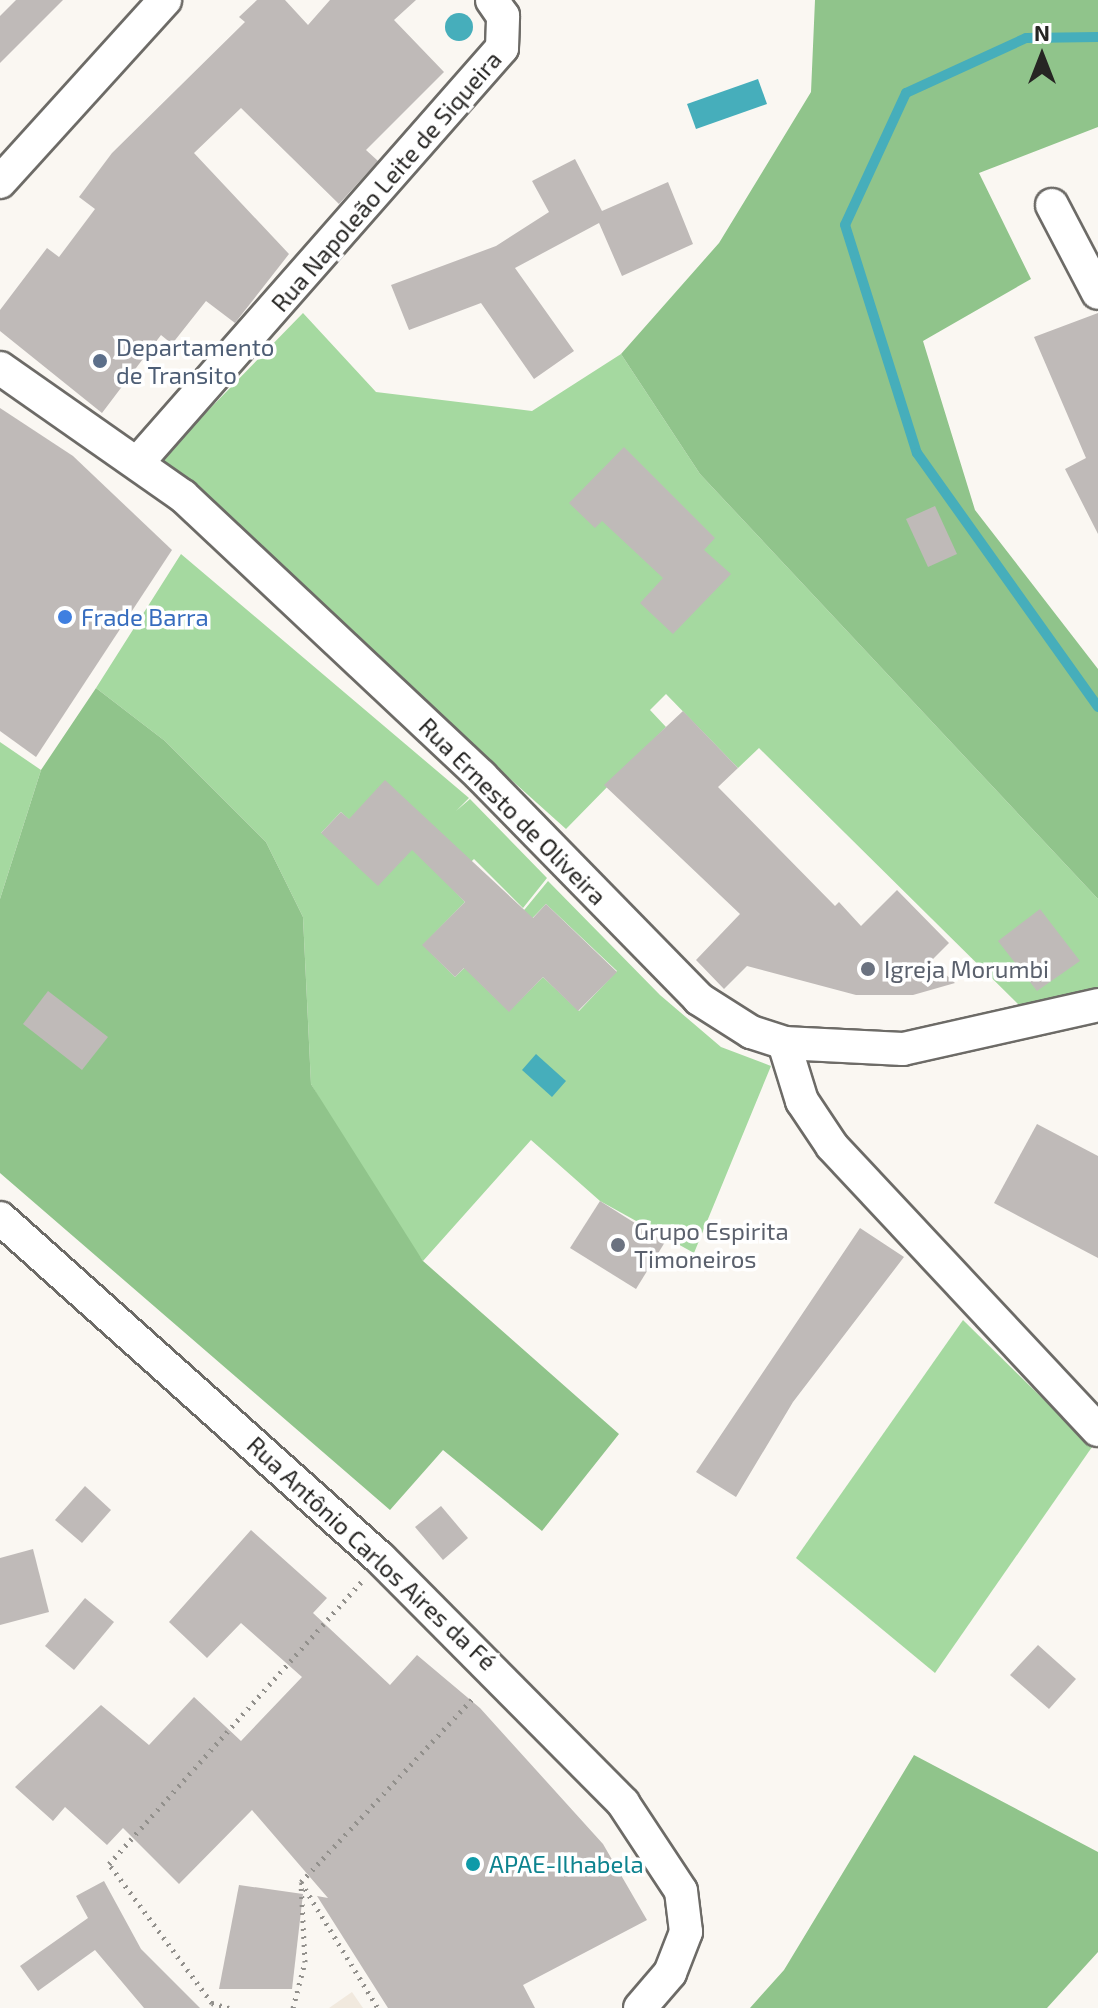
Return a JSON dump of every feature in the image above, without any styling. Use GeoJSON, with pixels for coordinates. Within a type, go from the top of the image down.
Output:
{"type":"FeatureCollection","features":[{"type":"Feature","properties":{"kind":"street"},"geometry":{"type":"LineString","coordinates":[[0,182],[165,0]]}},
{"type":"Feature","properties":{"kind":"street","name":"Rua Napoleão Leite de Siqueira"},"geometry":{"type":"LineString","coordinates":[[139,461],[502,48],[503,16],[492,0]]}},
{"type":"Feature","properties":{"kind":"street"},"geometry":{"type":"LineString","coordinates":[[1052,205],[1098,293]]}},
{"type":"Feature","properties":{"kind":"street","name":"Rua Ernesto de Oliveira"},"geometry":{"type":"LineString","coordinates":[[0,368],[139,461],[341,641],[699,999],[784,1043],[903,1049],[1098,1005]]}},
{"type":"Feature","properties":{"kind":"street"},"geometry":{"type":"LineString","coordinates":[[784,1043],[802,1101],[832,1146],[1098,1430]]}},
{"type":"Feature","properties":{"kind":"street","name":"Rua Antônio Carlos Aires da Fé"},"geometry":{"type":"LineString","coordinates":[[0,1218],[381,1559],[498,1671],[623,1803],[665,1859],[681,1891],[686,1932],[670,1973],[640,2008]]}},
{"type":"Feature","properties":{"kind":"path"},"geometry":{"type":"LineString","coordinates":[[229,2008],[212,2003],[109,1864],[381,1559]]}},
{"type":"Feature","properties":{"kind":"path"},"geometry":{"type":"LineString","coordinates":[[293,2008],[305,1962],[301,1882],[498,1671]]}},
{"type":"Feature","properties":{"kind":"path"},"geometry":{"type":"LineString","coordinates":[[301,1882],[378,2008]]}},
{"type":"Feature","properties":{"kind":"shaded area"},"geometry":{"type":"Polygon","coordinates":[[[352,1992],[363,2008],[329,2008],[352,1992]]]}},
{"type":"Feature","properties":{"kind":"green space"},"geometry":{"type":"Polygon","coordinates":[[[815,0],[1098,0],[1098,127],[979,173],[1031,279],[923,341],[975,510],[1098,669],[1098,899],[700,474],[621,354],[719,243],[811,92],[815,0]]]}},
{"type":"Feature","properties":{"kind":"green space"},"geometry":{"type":"Polygon","coordinates":[[[303,313],[376,392],[532,411],[621,354],[700,474],[1098,899],[1098,991],[1026,1012],[759,748],[738,768],[666,694],[650,710],[666,727],[566,829],[157,463],[303,313]]]}},
{"type":"Feature","properties":{"kind":"green space"},"geometry":{"type":"Polygon","coordinates":[[[181,554],[469,798],[456,811],[470,799],[547,878],[523,908],[474,859],[448,884],[465,902],[423,945],[455,977],[525,909],[548,881],[660,995],[721,1047],[771,1066],[694,1253],[600,1201],[531,1140],[423,1261],[379,1202],[311,1084],[303,917],[266,842],[165,741],[96,688],[181,554]],[[341,812],[321,833],[358,828],[341,812]],[[546,904],[475,978],[509,1011],[543,977],[579,1011],[617,971],[546,904]]]}},
{"type":"Feature","properties":{"kind":"green space"},"geometry":{"type":"Polygon","coordinates":[[[96,688],[165,741],[266,842],[303,917],[311,1084],[423,1261],[619,1434],[542,1531],[443,1450],[390,1510],[0,1173],[0,899],[41,770],[96,688]]]}},
{"type":"Feature","properties":{"kind":"green space"},"geometry":{"type":"Polygon","coordinates":[[[0,742],[41,770],[0,899],[0,742]]]}},
{"type":"Feature","properties":{"kind":"green space"},"geometry":{"type":"Polygon","coordinates":[[[963,1320],[1092,1447],[935,1673],[796,1558],[963,1320]]]}},
{"type":"Feature","properties":{"kind":"green space"},"geometry":{"type":"Polygon","coordinates":[[[914,1755],[1098,1852],[1098,1952],[1047,2008],[750,2008],[784,1970],[914,1755]]]}},
{"type":"Feature","properties":{"kind":"water"},"geometry":{"type":"Polygon","coordinates":[[[459,13],[469,17],[473,27],[469,37],[459,41],[449,37],[445,27],[449,17],[459,13]]]}},
{"type":"Feature","properties":{"kind":"water"},"geometry":{"type":"Polygon","coordinates":[[[758,79],[767,104],[696,129],[687,104],[758,79]]]}},
{"type":"Feature","properties":{"kind":"water"},"geometry":{"type":"Polygon","coordinates":[[[536,1054],[566,1081],[552,1097],[522,1070],[536,1054]]]}},
{"type":"Feature","properties":{"kind":"building"},"geometry":{"type":"Polygon","coordinates":[[[16,0],[63,0],[0,63],[0,16],[16,0]]]}},
{"type":"Feature","properties":{"kind":"building"},"geometry":{"type":"Polygon","coordinates":[[[257,0],[285,0],[308,25],[330,0],[416,0],[394,20],[444,72],[366,150],[378,161],[339,204],[241,108],[194,153],[289,254],[235,323],[206,301],[172,344],[161,335],[102,413],[0,331],[0,310],[47,248],[59,257],[95,209],[79,197],[112,153],[245,22],[239,17],[257,0]]]}},
{"type":"Feature","properties":{"kind":"building"},"geometry":{"type":"Polygon","coordinates":[[[575,159],[602,211],[668,182],[693,244],[622,276],[599,223],[515,268],[574,351],[534,379],[481,303],[409,330],[391,285],[496,246],[549,212],[532,181],[575,159]]]}},
{"type":"Feature","properties":{"kind":"building"},"geometry":{"type":"Polygon","coordinates":[[[1098,313],[1098,534],[1065,469],[1086,458],[1034,337],[1098,313]]]}},
{"type":"Feature","properties":{"kind":"building","name":"Frade Barra"},"geometry":{"type":"Polygon","coordinates":[[[0,408],[73,456],[172,550],[36,757],[0,731],[0,408]]]}},
{"type":"Feature","properties":{"kind":"building"},"geometry":{"type":"Polygon","coordinates":[[[624,447],[715,538],[704,550],[731,574],[673,634],[640,603],[663,578],[602,521],[595,528],[569,503],[624,447]]]}},
{"type":"Feature","properties":{"kind":"building"},"geometry":{"type":"Polygon","coordinates":[[[935,506],[957,554],[928,567],[906,519],[935,506]]]}},
{"type":"Feature","properties":{"kind":"building"},"geometry":{"type":"Polygon","coordinates":[[[683,711],[738,768],[718,787],[835,906],[839,902],[861,926],[897,890],[949,943],[931,961],[955,983],[913,995],[856,995],[747,966],[724,989],[696,960],[740,914],[604,785],[683,711]]]}},
{"type":"Feature","properties":{"kind":"building"},"geometry":{"type":"Polygon","coordinates":[[[385,780],[533,918],[546,904],[617,972],[578,1011],[543,977],[509,1012],[464,968],[455,977],[422,945],[465,902],[412,850],[378,886],[321,833],[341,812],[349,819],[385,780]]]}},
{"type":"Feature","properties":{"kind":"building"},"geometry":{"type":"Polygon","coordinates":[[[1040,909],[1080,961],[1037,991],[998,941],[1040,909]]]}},
{"type":"Feature","properties":{"kind":"building"},"geometry":{"type":"Polygon","coordinates":[[[48,991],[108,1037],[82,1070],[23,1024],[48,991]]]}},
{"type":"Feature","properties":{"kind":"building"},"geometry":{"type":"Polygon","coordinates":[[[1037,1124],[1098,1156],[1098,1258],[994,1203],[1037,1124]]]}},
{"type":"Feature","properties":{"kind":"building","name":"Grupo Espirita Timoneiros"},"geometry":{"type":"Polygon","coordinates":[[[600,1201],[665,1242],[636,1289],[570,1248],[600,1201]]]}},
{"type":"Feature","properties":{"kind":"building"},"geometry":{"type":"Polygon","coordinates":[[[860,1228],[904,1257],[793,1402],[736,1497],[696,1472],[860,1228]]]}},
{"type":"Feature","properties":{"kind":"building"},"geometry":{"type":"Polygon","coordinates":[[[85,1486],[111,1510],[82,1543],[55,1520],[85,1486]]]}},
{"type":"Feature","properties":{"kind":"building"},"geometry":{"type":"Polygon","coordinates":[[[441,1506],[468,1538],[443,1560],[415,1527],[441,1506]]]}},
{"type":"Feature","properties":{"kind":"building"},"geometry":{"type":"Polygon","coordinates":[[[251,1530],[327,1598],[313,1613],[390,1685],[417,1655],[480,1708],[603,1844],[647,1920],[523,1985],[535,2008],[388,2008],[317,1896],[328,1898],[252,1810],[179,1884],[123,1828],[107,1845],[65,1807],[53,1821],[15,1787],[101,1705],[149,1745],[194,1697],[241,1741],[302,1677],[241,1623],[207,1658],[169,1622],[251,1530]]]}},
{"type":"Feature","properties":{"kind":"building"},"geometry":{"type":"Polygon","coordinates":[[[33,1549],[49,1612],[0,1625],[0,1558],[33,1549]]]}},
{"type":"Feature","properties":{"kind":"building"},"geometry":{"type":"Polygon","coordinates":[[[85,1598],[114,1622],[74,1670],[45,1646],[85,1598]]]}},
{"type":"Feature","properties":{"kind":"building"},"geometry":{"type":"Polygon","coordinates":[[[1038,1645],[1076,1679],[1049,1709],[1010,1675],[1038,1645]]]}},
{"type":"Feature","properties":{"kind":"building"},"geometry":{"type":"Polygon","coordinates":[[[104,1881],[141,1949],[200,2008],[144,2008],[95,1950],[38,1991],[20,1966],[88,1918],[76,1896],[104,1881]]]}},
{"type":"Feature","properties":{"kind":"building"},"geometry":{"type":"Polygon","coordinates":[[[239,1885],[303,1894],[292,1989],[219,1989],[239,1885]]]}},
{"type":"Feature","properties":{"kind":"waterway"},"geometry":{"type":"LineString","coordinates":[[1098,37],[1026,38],[906,93],[845,225],[917,453],[1098,707]]}},
{"type":"Feature","properties":{"kind":"place","name":"Departamento de Transito"},"geometry":{"type":"Point","coordinates":[100,361]}},
{"type":"Feature","properties":{"kind":"place","name":"Frade Barra"},"geometry":{"type":"Point","coordinates":[65,617]}},
{"type":"Feature","properties":{"kind":"place","name":"Igreja Morumbi"},"geometry":{"type":"Point","coordinates":[868,969]}},
{"type":"Feature","properties":{"kind":"place","name":"Grupo Espirita Timoneiros"},"geometry":{"type":"Point","coordinates":[618,1245]}},
{"type":"Feature","properties":{"kind":"place","name":"APAE-Ilhabela"},"geometry":{"type":"Point","coordinates":[473,1864]}}]}
